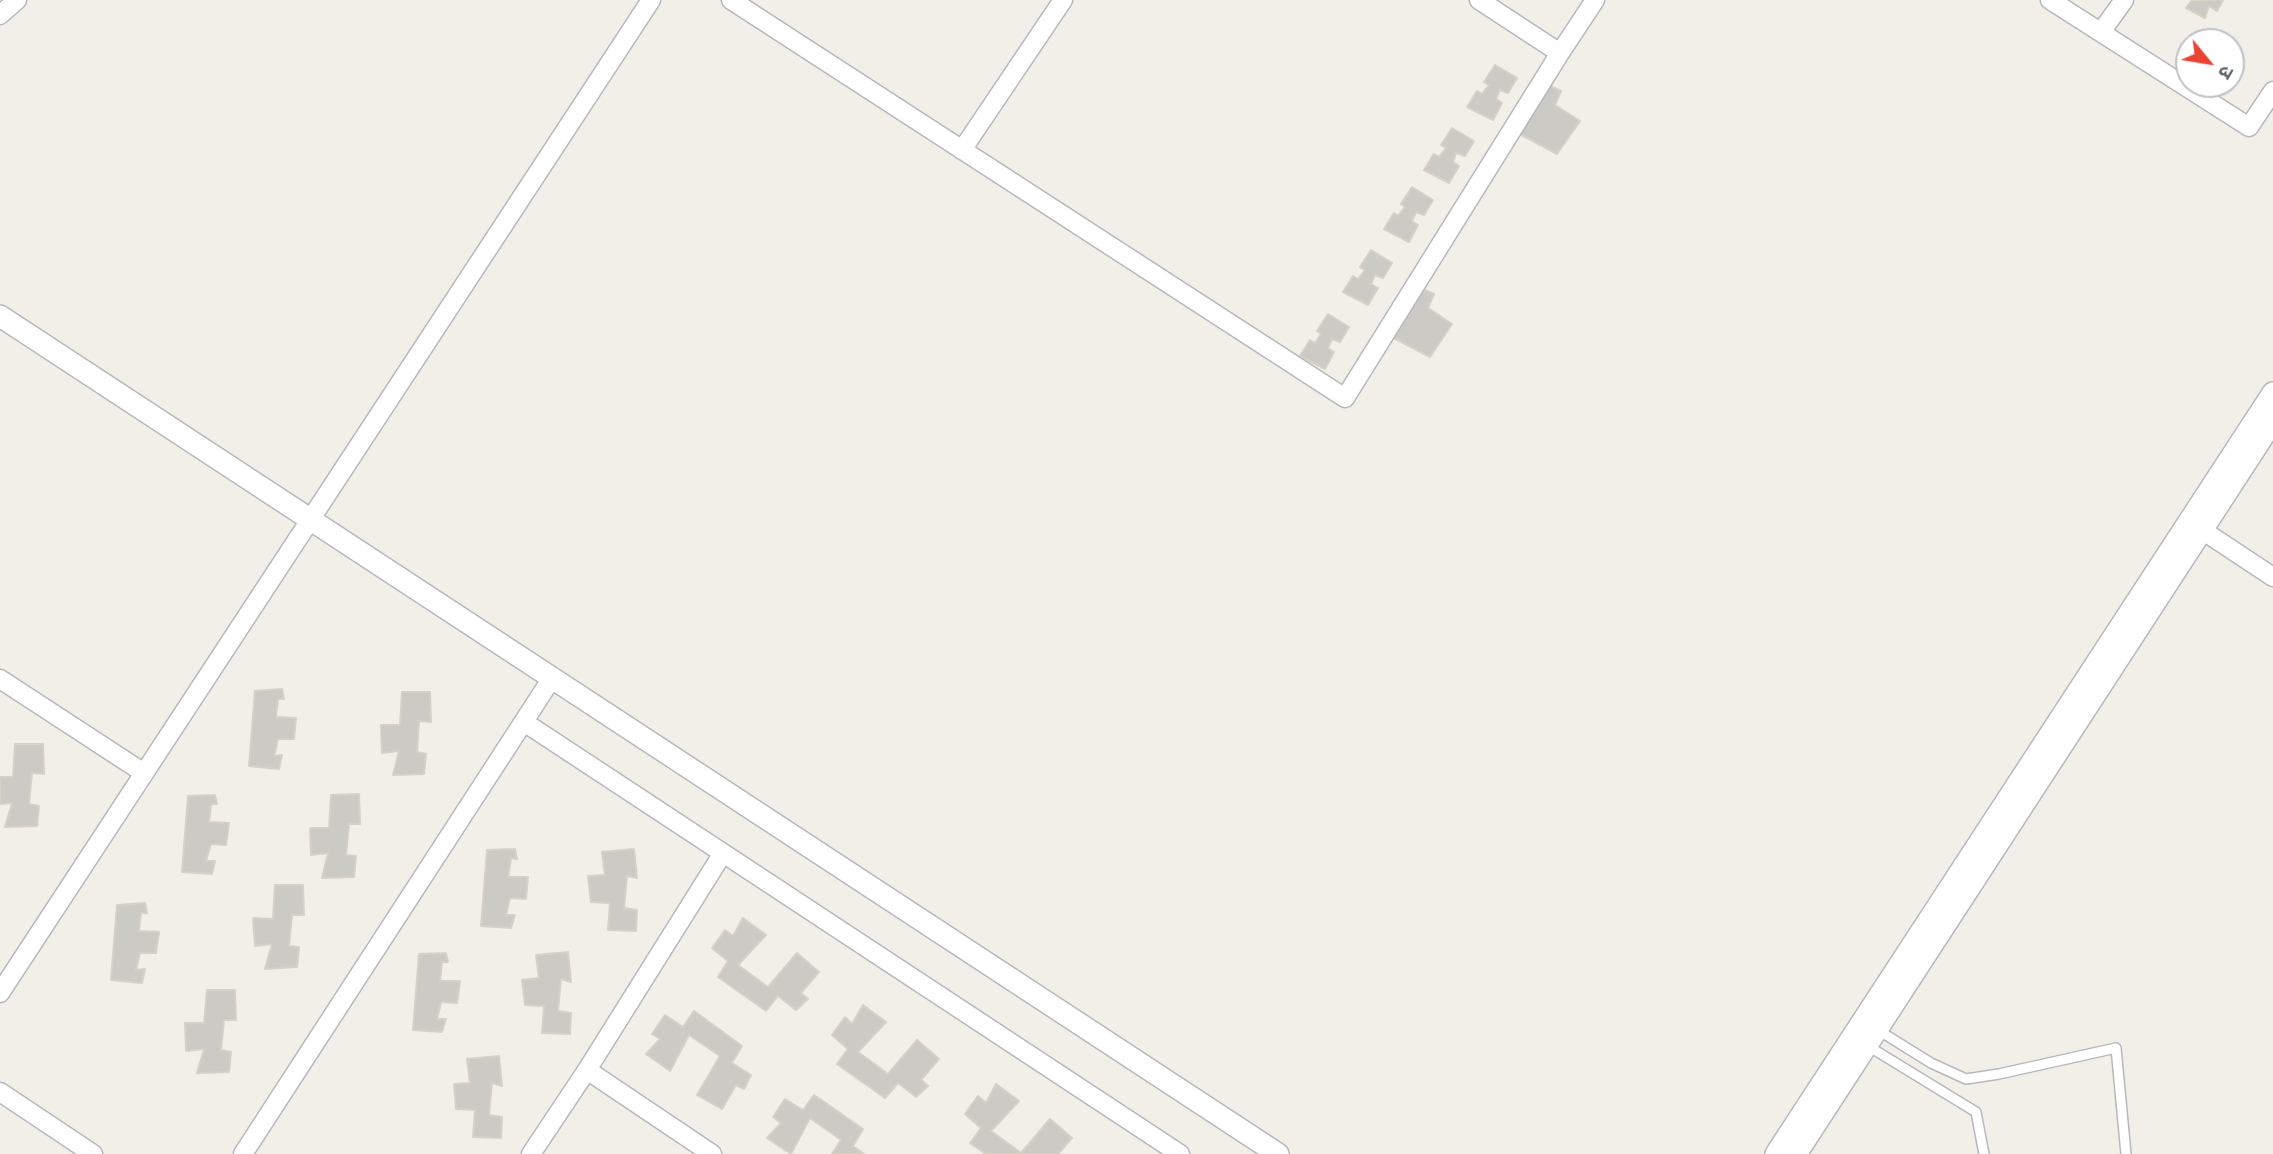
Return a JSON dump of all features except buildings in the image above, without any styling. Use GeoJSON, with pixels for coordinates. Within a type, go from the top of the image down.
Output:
{"type":"FeatureCollection","features":[{"type":"Feature","properties":{"kind":"street"},"geometry":{"type":"LineString","coordinates":[[0,15],[17,0]]}},
{"type":"Feature","properties":{"kind":"street"},"geometry":{"type":"LineString","coordinates":[[0,993],[651,0]]}},
{"type":"Feature","properties":{"kind":"street"},"geometry":{"type":"LineString","coordinates":[[731,0],[1345,398],[1595,0]]}},
{"type":"Feature","properties":{"kind":"street"},"geometry":{"type":"LineString","coordinates":[[962,150],[1063,0]]}},
{"type":"Feature","properties":{"kind":"street"},"geometry":{"type":"LineString","coordinates":[[1479,0],[1560,53]]}},
{"type":"Feature","properties":{"kind":"street"},"geometry":{"type":"LineString","coordinates":[[2050,0],[2249,127],[2273,91]]}},
{"type":"Feature","properties":{"kind":"street"},"geometry":{"type":"LineString","coordinates":[[2101,32],[2124,0]]}},
{"type":"Feature","properties":{"kind":"street"},"geometry":{"type":"LineString","coordinates":[[0,317],[1278,1154]]}},
{"type":"Feature","properties":{"kind":"street"},"geometry":{"type":"LineString","coordinates":[[1776,1154],[2273,393]]}},
{"type":"Feature","properties":{"kind":"street"},"geometry":{"type":"LineString","coordinates":[[1796,1154],[2273,421]]}},
{"type":"Feature","properties":{"kind":"street"},"geometry":{"type":"LineString","coordinates":[[2202,530],[2273,577]]}},
{"type":"Feature","properties":{"kind":"street"},"geometry":{"type":"LineString","coordinates":[[243,1154],[552,678]]}},
{"type":"Feature","properties":{"kind":"street"},"geometry":{"type":"LineString","coordinates":[[0,679],[144,773]]}},
{"type":"Feature","properties":{"kind":"street"},"geometry":{"type":"LineString","coordinates":[[524,722],[1180,1154]]}},
{"type":"Feature","properties":{"kind":"street"},"geometry":{"type":"LineString","coordinates":[[531,1154],[723,853]]}},
{"type":"Feature","properties":{"kind":"street"},"geometry":{"type":"LineString","coordinates":[[587,1070],[712,1154]]}},
{"type":"Feature","properties":{"kind":"street"},"geometry":{"type":"LineString","coordinates":[[0,1092],[93,1154]]}},
{"type":"Feature","properties":{"kind":"lane"},"geometry":{"type":"LineString","coordinates":[[1872,1037],[1976,1112],[1984,1154]]}},
{"type":"Feature","properties":{"kind":"lane"},"geometry":{"type":"LineString","coordinates":[[1872,1037],[1966,1079],[2116,1048],[2126,1154]]}}]}
